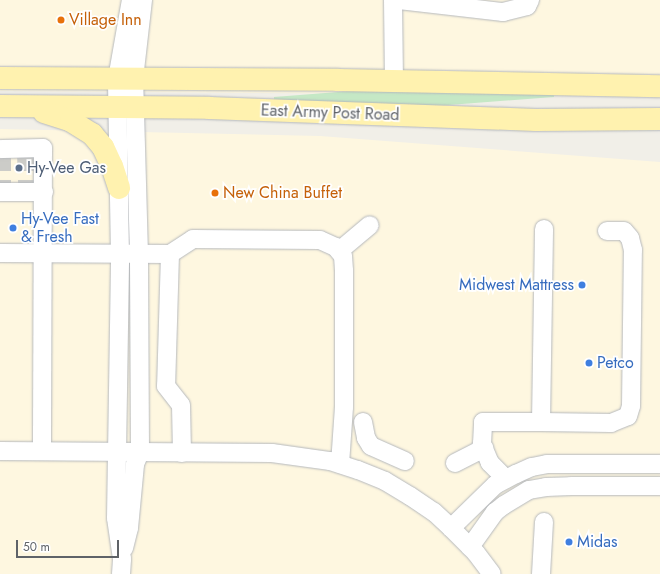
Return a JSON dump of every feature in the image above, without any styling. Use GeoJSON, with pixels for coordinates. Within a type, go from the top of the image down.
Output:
{"type":"FeatureCollection","features":[{"type":"Feature","properties":{"kind":"main road","name":"East Army Post Road"},"geometry":{"type":"LineString","coordinates":[[0,78],[659,85]]}},
{"type":"Feature","properties":{"kind":"main road","name":"East Army Post Road"},"geometry":{"type":"LineString","coordinates":[[0,106],[126,106],[536,120],[660,119]]}},
{"type":"Feature","properties":{"kind":"main road"},"geometry":{"type":"LineString","coordinates":[[30,106],[71,121],[92,134],[103,148],[112,166],[119,188]]}},
{"type":"Feature","properties":{"kind":"lane"},"geometry":{"type":"LineString","coordinates":[[121,566],[129,528],[135,464],[140,452],[139,255],[125,79],[131,0]]}},
{"type":"Feature","properties":{"kind":"lane"},"geometry":{"type":"LineString","coordinates":[[125,79],[143,0]]}},
{"type":"Feature","properties":{"kind":"lane"},"geometry":{"type":"LineString","coordinates":[[393,0],[394,81]]}},
{"type":"Feature","properties":{"kind":"lane"},"geometry":{"type":"LineString","coordinates":[[399,0],[445,3],[504,12],[527,6],[530,0]]}},
{"type":"Feature","properties":{"kind":"lane"},"geometry":{"type":"LineString","coordinates":[[121,566],[116,518],[120,255],[119,188],[126,106]]}},
{"type":"Feature","properties":{"kind":"lane"},"geometry":{"type":"LineString","coordinates":[[1,150],[26,151],[43,148],[32,189],[44,254],[42,451]]}},
{"type":"Feature","properties":{"kind":"lane"},"geometry":{"type":"LineString","coordinates":[[1,189],[32,189]]}},
{"type":"Feature","properties":{"kind":"lane"},"geometry":{"type":"LineString","coordinates":[[339,251],[370,225]]}},
{"type":"Feature","properties":{"kind":"lane"},"geometry":{"type":"LineString","coordinates":[[542,422],[544,229]]}},
{"type":"Feature","properties":{"kind":"lane"},"geometry":{"type":"LineString","coordinates":[[506,479],[490,463],[482,444],[483,422],[611,423],[628,416],[631,406],[633,250],[630,238],[624,231],[607,231]]}},
{"type":"Feature","properties":{"kind":"lane"},"geometry":{"type":"LineString","coordinates":[[0,254],[170,254],[193,239],[320,240],[336,247],[343,256],[344,271],[344,407],[340,464]]}},
{"type":"Feature","properties":{"kind":"lane"},"geometry":{"type":"LineString","coordinates":[[170,254],[166,386],[181,405],[182,453]]}},
{"type":"Feature","properties":{"kind":"lane"},"geometry":{"type":"LineString","coordinates":[[363,422],[366,438],[371,446],[405,461]]}},
{"type":"Feature","properties":{"kind":"lane"},"geometry":{"type":"LineString","coordinates":[[455,463],[484,448]]}},
{"type":"Feature","properties":{"kind":"lane"},"geometry":{"type":"LineString","coordinates":[[0,451],[272,453],[301,456],[340,464],[385,481],[434,512],[470,547],[492,574]]}},
{"type":"Feature","properties":{"kind":"lane"},"geometry":{"type":"LineString","coordinates":[[451,528],[495,486],[506,479],[532,467],[547,464],[660,464]]}},
{"type":"Feature","properties":{"kind":"lane"},"geometry":{"type":"LineString","coordinates":[[470,547],[495,512],[515,497],[529,490],[546,487],[571,486],[660,486]]}},
{"type":"Feature","properties":{"kind":"lane"},"geometry":{"type":"LineString","coordinates":[[542,574],[544,522]]}},
{"type":"Feature","properties":{"kind":"shaded area"},"geometry":{"type":"Polygon","coordinates":[[[0,0],[660,0],[660,96],[0,91],[0,0]]]}},
{"type":"Feature","properties":{"kind":"shaded area"},"geometry":{"type":"Polygon","coordinates":[[[0,129],[320,136],[660,162],[660,574],[0,574],[0,129]]]}},
{"type":"Feature","properties":{"kind":"green space"},"geometry":{"type":"Polygon","coordinates":[[[351,91],[554,92],[554,97],[410,108],[274,101],[274,97],[351,91]]]}},
{"type":"Feature","properties":{"kind":"tunnel"},"geometry":{"type":"LineString","coordinates":[[2,153],[2,183]]}},
{"type":"Feature","properties":{"kind":"tunnel"},"geometry":{"type":"LineString","coordinates":[[26,153],[27,183]]}},
{"type":"Feature","properties":{"kind":"place","name":"Village Inn"},"geometry":{"type":"Point","coordinates":[61,20]}},
{"type":"Feature","properties":{"kind":"place","name":"Hy-Vee Gas"},"geometry":{"type":"Point","coordinates":[19,168]}},
{"type":"Feature","properties":{"kind":"place","name":"New China Buffet"},"geometry":{"type":"Point","coordinates":[215,193]}},
{"type":"Feature","properties":{"kind":"place","name":"Hy-Vee Fast & Fresh"},"geometry":{"type":"Point","coordinates":[13,228]}},
{"type":"Feature","properties":{"kind":"place","name":"Midwest Mattress"},"geometry":{"type":"Point","coordinates":[582,285]}},
{"type":"Feature","properties":{"kind":"place","name":"Petco"},"geometry":{"type":"Point","coordinates":[589,363]}},
{"type":"Feature","properties":{"kind":"place","name":"Midas"},"geometry":{"type":"Point","coordinates":[569,542]}}]}
